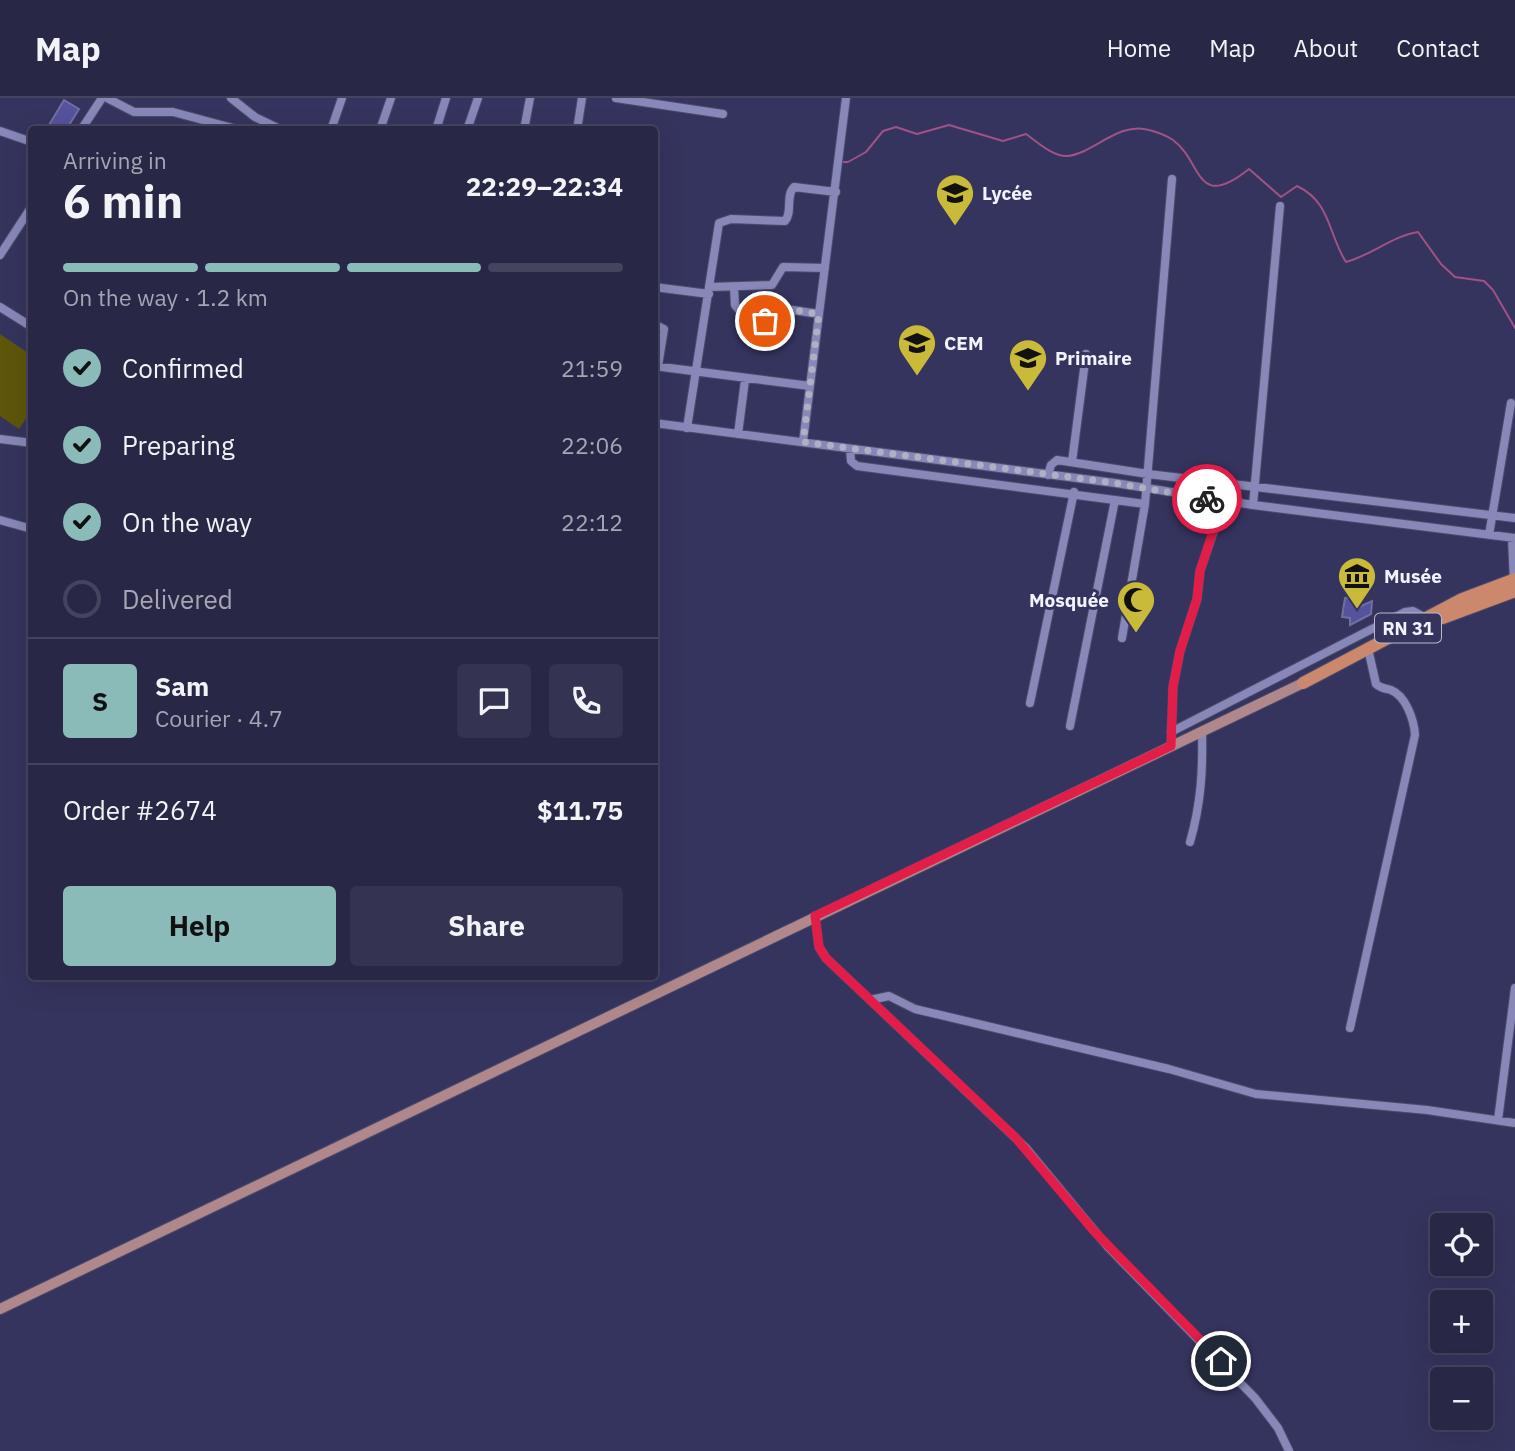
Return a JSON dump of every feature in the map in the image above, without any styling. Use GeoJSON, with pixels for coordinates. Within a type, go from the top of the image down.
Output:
{"type":"FeatureCollection","features":[{"type":"Feature","properties":{"kind":"highway","name":"RN 31"},"geometry":{"type":"LineString","coordinates":[[1303,683],[1462,599],[1515,585]]}},
{"type":"Feature","properties":{"kind":"highway","name":"RN 31"},"geometry":{"type":"LineString","coordinates":[[1303,683],[1515,585]]}},
{"type":"Feature","properties":{"kind":"main road","name":"RN 31"},"geometry":{"type":"LineString","coordinates":[[0,1309],[1303,683]]}},
{"type":"Feature","properties":{"kind":"street"},"geometry":{"type":"LineString","coordinates":[[84,126],[104,98],[134,112],[173,112],[225,126]]}},
{"type":"Feature","properties":{"kind":"street"},"geometry":{"type":"LineString","coordinates":[[231,98],[255,117],[274,126]]}},
{"type":"Feature","properties":{"kind":"street"},"geometry":{"type":"LineString","coordinates":[[332,126],[342,98]]}},
{"type":"Feature","properties":{"kind":"street"},"geometry":{"type":"LineString","coordinates":[[381,126],[391,98]]}},
{"type":"Feature","properties":{"kind":"street"},"geometry":{"type":"LineString","coordinates":[[437,126],[446,98]]}},
{"type":"Feature","properties":{"kind":"street"},"geometry":{"type":"LineString","coordinates":[[468,126],[478,98]]}},
{"type":"Feature","properties":{"kind":"street"},"geometry":{"type":"LineString","coordinates":[[525,126],[530,98]]}},
{"type":"Feature","properties":{"kind":"street"},"geometry":{"type":"LineString","coordinates":[[578,126],[582,98]]}},
{"type":"Feature","properties":{"kind":"street"},"geometry":{"type":"LineString","coordinates":[[622,98],[677,103],[723,114]]}},
{"type":"Feature","properties":{"kind":"street"},"geometry":{"type":"LineString","coordinates":[[803,442],[846,98]]}},
{"type":"Feature","properties":{"kind":"street"},"geometry":{"type":"LineString","coordinates":[[0,131],[28,141]]}},
{"type":"Feature","properties":{"kind":"street"},"geometry":{"type":"LineString","coordinates":[[1122,638],[1149,474],[1172,179]]}},
{"type":"Feature","properties":{"kind":"street"},"geometry":{"type":"LineString","coordinates":[[687,428],[721,221],[785,222],[788,218],[792,188],[836,192]]}},
{"type":"Feature","properties":{"kind":"street"},"geometry":{"type":"LineString","coordinates":[[1252,505],[1256,487],[1280,206]]}},
{"type":"Feature","properties":{"kind":"street"},"geometry":{"type":"LineString","coordinates":[[0,255],[4,242],[28,211]]}},
{"type":"Feature","properties":{"kind":"street"},"geometry":{"type":"LineString","coordinates":[[658,287],[709,290],[772,285],[785,267],[825,268]]}},
{"type":"Feature","properties":{"kind":"street"},"geometry":{"type":"LineString","coordinates":[[734,287],[735,305],[746,319],[770,320],[786,309],[819,314]]}},
{"type":"Feature","properties":{"kind":"street"},"geometry":{"type":"LineString","coordinates":[[0,307],[28,324]]}},
{"type":"Feature","properties":{"kind":"street"},"geometry":{"type":"LineString","coordinates":[[658,326],[664,329],[658,357]]}},
{"type":"Feature","properties":{"kind":"street"},"geometry":{"type":"LineString","coordinates":[[1072,461],[1086,354]]}},
{"type":"Feature","properties":{"kind":"street"},"geometry":{"type":"LineString","coordinates":[[658,366],[745,380],[810,386]]}},
{"type":"Feature","properties":{"kind":"street"},"geometry":{"type":"LineString","coordinates":[[738,433],[745,380]]}},
{"type":"Feature","properties":{"kind":"street"},"geometry":{"type":"LineString","coordinates":[[1489,535],[1511,403]]}},
{"type":"Feature","properties":{"kind":"street"},"geometry":{"type":"LineString","coordinates":[[658,424],[1513,538],[1515,585]]}},
{"type":"Feature","properties":{"kind":"street"},"geometry":{"type":"LineString","coordinates":[[0,439],[28,442]]}},
{"type":"Feature","properties":{"kind":"street"},"geometry":{"type":"LineString","coordinates":[[850,449],[851,461],[857,466],[1074,492],[1145,504]]}},
{"type":"Feature","properties":{"kind":"street"},"geometry":{"type":"LineString","coordinates":[[1048,474],[1058,460],[1072,461],[1149,474],[1515,518]]}},
{"type":"Feature","properties":{"kind":"street"},"geometry":{"type":"LineString","coordinates":[[1030,703],[1074,492]]}},
{"type":"Feature","properties":{"kind":"street"},"geometry":{"type":"LineString","coordinates":[[1070,726],[1115,500]]}},
{"type":"Feature","properties":{"kind":"street"},"geometry":{"type":"LineString","coordinates":[[1171,746],[1173,687],[1180,651],[1197,599],[1200,571],[1223,501]]}},
{"type":"Feature","properties":{"kind":"street"},"geometry":{"type":"LineString","coordinates":[[0,520],[28,528]]}},
{"type":"Feature","properties":{"kind":"street"},"geometry":{"type":"LineString","coordinates":[[1171,732],[1397,615],[1409,611],[1426,618]]}},
{"type":"Feature","properties":{"kind":"street"},"geometry":{"type":"LineString","coordinates":[[1350,1028],[1415,735],[1412,718],[1404,703],[1393,691],[1376,684],[1369,653]]}},
{"type":"Feature","properties":{"kind":"street"},"geometry":{"type":"LineString","coordinates":[[1190,842],[1197,821],[1203,784],[1202,731]]}},
{"type":"Feature","properties":{"kind":"street"},"geometry":{"type":"LineString","coordinates":[[815,916],[821,952],[1026,1148],[1093,1230],[1255,1398],[1278,1428],[1289,1451]]}},
{"type":"Feature","properties":{"kind":"street"},"geometry":{"type":"LineString","coordinates":[[1498,1121],[1515,988]]}},
{"type":"Feature","properties":{"kind":"street"},"geometry":{"type":"LineString","coordinates":[[870,1000],[893,997],[915,1009],[1169,1069],[1256,1094],[1427,1110],[1515,1123]]}},
{"type":"Feature","properties":{"kind":"shaded area"},"geometry":{"type":"Polygon","coordinates":[[[0,334],[28,353],[28,416],[19,429],[0,416],[0,334]]]}},
{"type":"Feature","properties":{"kind":"building"},"geometry":{"type":"Polygon","coordinates":[[[64,100],[79,109],[68,126],[48,126],[64,100]]]}},
{"type":"Feature","properties":{"kind":"building","name":"Musée"},"geometry":{"type":"Polygon","coordinates":[[[1354,596],[1359,607],[1372,601],[1371,614],[1350,625],[1350,618],[1342,617],[1345,598],[1354,596]]]}},
{"type":"Feature","properties":{"kind":"waterway"},"geometry":{"type":"LineString","coordinates":[[843,162],[866,152],[883,131],[896,127],[917,134],[949,125],[1003,141],[1026,134],[1051,152],[1062,156],[1078,154],[1127,130],[1149,130],[1173,140],[1183,149],[1202,179],[1209,185],[1219,186],[1249,169],[1281,197],[1297,186],[1308,193],[1328,219],[1346,262],[1399,237],[1418,232],[1441,264],[1455,277],[1484,281],[1493,290],[1515,328]]}},
{"type":"Feature","properties":{"kind":"way so far"},"geometry":{"type":"LineString","coordinates":[[765,321],[774,319],[786,309],[819,314],[803,442],[1115,483],[1207,499]]}},
{"type":"Feature","properties":{"kind":"place","name":"Lycée"},"geometry":{"type":"Point","coordinates":[955,227]}},
{"type":"Feature","properties":{"kind":"place","name":"CEM"},"geometry":{"type":"Point","coordinates":[917,377]}},
{"type":"Feature","properties":{"kind":"place","name":"Primaire"},"geometry":{"type":"Point","coordinates":[1028,392]}},
{"type":"Feature","properties":{"kind":"place","name":"Musée"},"geometry":{"type":"Point","coordinates":[1357,610]}},
{"type":"Feature","properties":{"kind":"place","name":"Mosquée"},"geometry":{"type":"Point","coordinates":[1136,634]}},
{"type":"Feature","properties":{"kind":"route"},"geometry":{"type":"LineString","coordinates":[[1207,499],[1223,501],[1200,571],[1197,599],[1180,651],[1173,687],[1171,746],[815,916],[819,947],[826,958],[1015,1137],[1108,1247],[1221,1361]]}}]}
